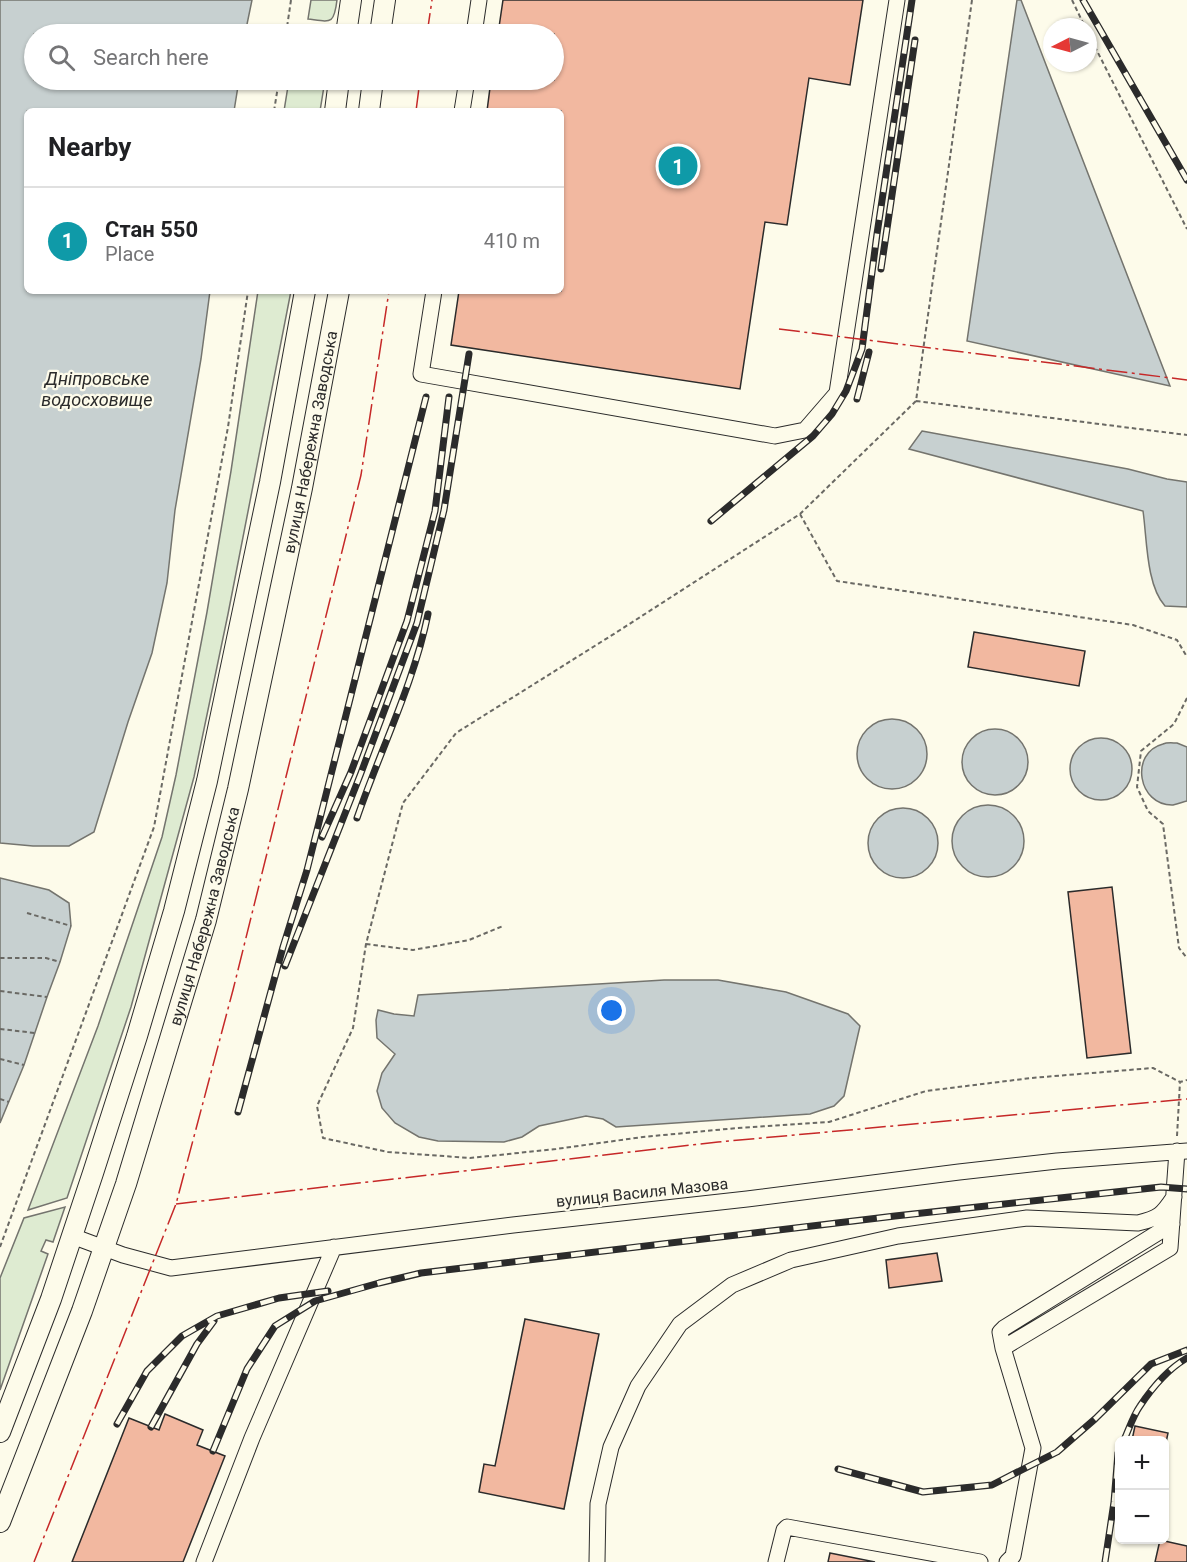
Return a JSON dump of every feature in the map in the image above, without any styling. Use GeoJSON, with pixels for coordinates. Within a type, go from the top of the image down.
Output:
{"type":"FeatureCollection","features":[{"type":"Feature","properties":{"kind":"main road"},"geometry":{"type":"LineString","coordinates":[[347,24],[351,0]]}},
{"type":"Feature","properties":{"kind":"main road"},"geometry":{"type":"LineString","coordinates":[[381,24],[385,0]]}},
{"type":"Feature","properties":{"kind":"main road"},"geometry":{"type":"LineString","coordinates":[[335,108],[338,90]]}},
{"type":"Feature","properties":{"kind":"main road"},"geometry":{"type":"LineString","coordinates":[[369,108],[372,90]]}},
{"type":"Feature","properties":{"kind":"main road","name":"вулиця Набережна Заводська"},"geometry":{"type":"LineString","coordinates":[[0,1432],[51,1299],[137,1036],[174,911],[207,781],[270,482],[304,294]]}},
{"type":"Feature","properties":{"kind":"main road","name":"вулиця Набережна Заводська"},"geometry":{"type":"LineString","coordinates":[[0,1522],[104,1248],[138,1145],[211,898],[238,789],[300,500],[338,294]]}},
{"type":"Feature","properties":{"kind":"street"},"geometry":{"type":"LineString","coordinates":[[475,24],[479,0]]}},
{"type":"Feature","properties":{"kind":"street"},"geometry":{"type":"LineString","coordinates":[[434,294],[422,374],[776,436],[805,430],[837,393],[897,0]]}},
{"type":"Feature","properties":{"kind":"street"},"geometry":{"type":"LineString","coordinates":[[462,108],[465,90]]}},
{"type":"Feature","properties":{"kind":"street"},"geometry":{"type":"LineString","coordinates":[[1006,1562],[1013,1556],[1034,1448],[1003,1348],[1170,1248],[1174,1197],[1182,1151]]}},
{"type":"Feature","properties":{"kind":"street","name":"вулиця Василя Мазова"},"geometry":{"type":"LineString","coordinates":[[72,1236],[123,1256],[171,1268],[959,1172],[1182,1151]]}},
{"type":"Feature","properties":{"kind":"street"},"geometry":{"type":"LineString","coordinates":[[597,1562],[598,1504],[611,1447],[638,1386],[680,1324],[732,1285],[792,1260],[898,1236],[1027,1218],[1138,1223],[1152,1220],[1163,1213],[1174,1197]]}},
{"type":"Feature","properties":{"kind":"street"},"geometry":{"type":"LineString","coordinates":[[204,1562],[252,1438],[334,1248]]}},
{"type":"Feature","properties":{"kind":"street"},"geometry":{"type":"LineString","coordinates":[[776,1562],[784,1530],[787,1527],[980,1562]]}},
{"type":"Feature","properties":{"kind":"path"},"geometry":{"type":"LineString","coordinates":[[287,24],[291,0]]}},
{"type":"Feature","properties":{"kind":"path"},"geometry":{"type":"LineString","coordinates":[[972,0],[916,401],[800,514],[456,733],[403,803],[366,944],[353,1028],[317,1106],[323,1138],[388,1152],[470,1158],[655,1136],[829,1122],[927,1091],[1042,1077],[1153,1068],[1180,1082],[1187,1080]]}},
{"type":"Feature","properties":{"kind":"path"},"geometry":{"type":"LineString","coordinates":[[1072,0],[1081,18]]}},
{"type":"Feature","properties":{"kind":"path"},"geometry":{"type":"LineString","coordinates":[[1097,51],[1187,229]]}},
{"type":"Feature","properties":{"kind":"path"},"geometry":{"type":"LineString","coordinates":[[274,108],[277,90]]}},
{"type":"Feature","properties":{"kind":"path"},"geometry":{"type":"LineString","coordinates":[[0,1247],[154,827],[228,427],[248,294]]}},
{"type":"Feature","properties":{"kind":"path"},"geometry":{"type":"LineString","coordinates":[[916,401],[1187,435]]}},
{"type":"Feature","properties":{"kind":"path"},"geometry":{"type":"LineString","coordinates":[[800,514],[837,581],[1133,625],[1177,640],[1187,657]]}},
{"type":"Feature","properties":{"kind":"path"},"geometry":{"type":"LineString","coordinates":[[1187,698],[1174,724],[1141,751],[1137,787],[1148,811],[1163,824],[1179,948],[1187,958]]}},
{"type":"Feature","properties":{"kind":"path"},"geometry":{"type":"LineString","coordinates":[[27,913],[71,926]]}},
{"type":"Feature","properties":{"kind":"path"},"geometry":{"type":"LineString","coordinates":[[366,944],[413,950],[469,940],[503,926]]}},
{"type":"Feature","properties":{"kind":"path"},"geometry":{"type":"LineString","coordinates":[[0,958],[46,958],[60,962]]}},
{"type":"Feature","properties":{"kind":"path"},"geometry":{"type":"LineString","coordinates":[[0,991],[46,996]]}},
{"type":"Feature","properties":{"kind":"path"},"geometry":{"type":"LineString","coordinates":[[0,1029],[35,1033]]}},
{"type":"Feature","properties":{"kind":"path"},"geometry":{"type":"LineString","coordinates":[[0,1059],[24,1065]]}},
{"type":"Feature","properties":{"kind":"path"},"geometry":{"type":"LineString","coordinates":[[1180,1082],[1182,1151]]}},
{"type":"Feature","properties":{"kind":"path"},"geometry":{"type":"LineString","coordinates":[[0,1099],[9,1102]]}},
{"type":"Feature","properties":{"kind":"green space"},"geometry":{"type":"Polygon","coordinates":[[[311,0],[337,0],[333,18],[326,21],[308,19],[311,0]]]}},
{"type":"Feature","properties":{"kind":"green space"},"geometry":{"type":"Polygon","coordinates":[[[287,90],[323,90],[320,108],[284,108],[287,90]]]}},
{"type":"Feature","properties":{"kind":"green space"},"geometry":{"type":"Polygon","coordinates":[[[258,294],[290,294],[194,777],[131,1007],[67,1198],[28,1210],[98,1026],[162,837],[207,612],[258,294]]]}},
{"type":"Feature","properties":{"kind":"green space"},"geometry":{"type":"Polygon","coordinates":[[[65,1207],[53,1242],[46,1240],[41,1251],[48,1254],[0,1390],[0,1278],[24,1218],[65,1207]]]}},
{"type":"Feature","properties":{"kind":"water","name":"Дніпровське водосховище"},"geometry":{"type":"Polygon","coordinates":[[[0,0],[252,0],[247,24],[24,24],[24,90],[237,90],[234,108],[24,108],[24,294],[210,294],[175,510],[167,583],[152,653],[94,832],[69,846],[0,843],[0,0]]]}},
{"type":"Feature","properties":{"kind":"water"},"geometry":{"type":"Polygon","coordinates":[[[1017,0],[1021,0],[1043,57],[1043,72],[1049,72],[1170,386],[967,341],[1017,0]]]}},
{"type":"Feature","properties":{"kind":"water"},"geometry":{"type":"Polygon","coordinates":[[[922,431],[1187,482],[1187,607],[1165,606],[1159,597],[1151,574],[1143,511],[909,449],[922,431]]]}},
{"type":"Feature","properties":{"kind":"water"},"geometry":{"type":"Polygon","coordinates":[[[899,719],[912,725],[921,734],[925,740],[927,754],[925,768],[917,779],[906,787],[885,789],[867,779],[859,768],[857,747],[867,729],[878,721],[899,719]]]}},
{"type":"Feature","properties":{"kind":"water"},"geometry":{"type":"Polygon","coordinates":[[[995,729],[1008,731],[1018,739],[1026,749],[1028,762],[1026,775],[1018,785],[1008,793],[995,795],[982,793],[972,785],[964,775],[962,762],[964,749],[972,739],[982,731],[995,729]]]}},
{"type":"Feature","properties":{"kind":"water"},"geometry":{"type":"Polygon","coordinates":[[[1101,738],[1118,743],[1123,747],[1127,752],[1132,769],[1127,786],[1123,791],[1118,795],[1101,800],[1084,795],[1079,791],[1075,786],[1070,769],[1075,752],[1079,747],[1084,743],[1101,738]]]}},
{"type":"Feature","properties":{"kind":"water"},"geometry":{"type":"Polygon","coordinates":[[[1165,743],[1177,743],[1187,747],[1187,801],[1173,805],[1161,803],[1145,789],[1142,768],[1145,757],[1152,749],[1165,743]]]}},
{"type":"Feature","properties":{"kind":"water"},"geometry":{"type":"Polygon","coordinates":[[[988,805],[1008,811],[1018,821],[1024,841],[1018,861],[1008,871],[988,877],[968,871],[958,861],[952,841],[958,821],[968,811],[988,805]]]}},
{"type":"Feature","properties":{"kind":"water"},"geometry":{"type":"Polygon","coordinates":[[[910,808],[923,814],[932,823],[936,829],[938,843],[936,857],[928,868],[917,876],[896,878],[878,868],[870,857],[868,836],[878,818],[889,810],[910,808]]]}},
{"type":"Feature","properties":{"kind":"water"},"geometry":{"type":"Polygon","coordinates":[[[0,878],[49,890],[69,903],[71,926],[24,1065],[0,1123],[0,878]]]}},
{"type":"Feature","properties":{"kind":"water"},"geometry":{"type":"Polygon","coordinates":[[[664,980],[718,980],[786,992],[848,1014],[860,1026],[844,1096],[834,1106],[810,1114],[616,1127],[603,1119],[586,1116],[539,1126],[522,1137],[504,1142],[438,1141],[419,1137],[395,1123],[382,1108],[377,1091],[382,1073],[395,1054],[377,1038],[378,1010],[414,1016],[418,995],[664,980]]]}},
{"type":"Feature","properties":{"kind":"building"},"geometry":{"type":"Polygon","coordinates":[[[503,0],[863,0],[850,85],[809,78],[787,225],[765,222],[740,389],[451,345],[459,294],[564,294],[564,108],[487,108],[490,90],[564,90],[564,24],[499,24],[503,0]]]}},
{"type":"Feature","properties":{"kind":"building"},"geometry":{"type":"Polygon","coordinates":[[[974,632],[1085,651],[1079,686],[968,667],[974,632]]]}},
{"type":"Feature","properties":{"kind":"building"},"geometry":{"type":"Polygon","coordinates":[[[1112,887],[1131,1053],[1087,1058],[1068,892],[1112,887]]]}},
{"type":"Feature","properties":{"kind":"building"},"geometry":{"type":"Polygon","coordinates":[[[937,1253],[942,1281],[889,1288],[886,1260],[937,1253]]]}},
{"type":"Feature","properties":{"kind":"building"},"geometry":{"type":"Polygon","coordinates":[[[525,1319],[599,1334],[564,1509],[479,1492],[484,1464],[495,1466],[525,1319]]]}},
{"type":"Feature","properties":{"kind":"building"},"geometry":{"type":"Polygon","coordinates":[[[165,1414],[203,1430],[197,1445],[225,1456],[183,1562],[72,1562],[129,1418],[159,1430],[165,1414]]]}},
{"type":"Feature","properties":{"kind":"building"},"geometry":{"type":"Polygon","coordinates":[[[1135,1426],[1168,1433],[1167,1436],[1133,1436],[1135,1426]]]}},
{"type":"Feature","properties":{"kind":"building"},"geometry":{"type":"Polygon","coordinates":[[[1169,1542],[1187,1546],[1187,1562],[1155,1562],[1159,1544],[1169,1544],[1169,1542]]]}},
{"type":"Feature","properties":{"kind":"building"},"geometry":{"type":"Polygon","coordinates":[[[830,1553],[875,1562],[828,1562],[830,1553]]]}},
{"type":"Feature","properties":{"kind":"railway"},"geometry":{"type":"LineString","coordinates":[[711,521],[813,436],[832,414],[846,391],[862,349],[912,0]]}},
{"type":"Feature","properties":{"kind":"railway"},"geometry":{"type":"LineString","coordinates":[[1083,0],[1187,180]]}},
{"type":"Feature","properties":{"kind":"railway"},"geometry":{"type":"LineString","coordinates":[[881,269],[915,40]]}},
{"type":"Feature","properties":{"kind":"railway"},"geometry":{"type":"LineString","coordinates":[[857,399],[869,352]]}},
{"type":"Feature","properties":{"kind":"railway"},"geometry":{"type":"LineString","coordinates":[[285,966],[417,623],[444,510],[469,354]]}},
{"type":"Feature","properties":{"kind":"railway"},"geometry":{"type":"LineString","coordinates":[[238,1112],[283,947],[307,870],[426,397]]}},
{"type":"Feature","properties":{"kind":"railway"},"geometry":{"type":"LineString","coordinates":[[322,837],[351,772],[407,621],[435,511],[449,397]]}},
{"type":"Feature","properties":{"kind":"railway"},"geometry":{"type":"LineString","coordinates":[[357,818],[414,666],[428,614]]}},
{"type":"Feature","properties":{"kind":"railway"},"geometry":{"type":"LineString","coordinates":[[213,1451],[247,1369],[275,1326],[315,1301],[379,1283],[421,1273],[895,1216],[1161,1187],[1187,1189]]}},
{"type":"Feature","properties":{"kind":"railway"},"geometry":{"type":"LineString","coordinates":[[117,1424],[147,1371],[182,1336],[217,1316],[279,1298],[328,1291]]}},
{"type":"Feature","properties":{"kind":"railway"},"geometry":{"type":"LineString","coordinates":[[151,1427],[197,1344],[214,1321]]}},
{"type":"Feature","properties":{"kind":"railway"},"geometry":{"type":"LineString","coordinates":[[838,1469],[923,1492],[992,1485],[1057,1452],[1095,1419],[1151,1364],[1187,1350]]}},
{"type":"Feature","properties":{"kind":"railway"},"geometry":{"type":"LineString","coordinates":[[1126,1436],[1135,1414],[1150,1392],[1167,1373],[1187,1358]]}},
{"type":"Feature","properties":{"kind":"railway"},"geometry":{"type":"LineString","coordinates":[[1105,1562],[1115,1490]]}},
{"type":"Feature","properties":{"kind":"power"},"geometry":{"type":"LineString","coordinates":[[428,24],[432,0]]}},
{"type":"Feature","properties":{"kind":"power"},"geometry":{"type":"LineString","coordinates":[[416,108],[419,90]]}},
{"type":"Feature","properties":{"kind":"power"},"geometry":{"type":"LineString","coordinates":[[34,1562],[176,1204],[233,990],[361,475],[389,294]]}},
{"type":"Feature","properties":{"kind":"power"},"geometry":{"type":"LineString","coordinates":[[779,329],[1187,380]]}},
{"type":"Feature","properties":{"kind":"power"},"geometry":{"type":"LineString","coordinates":[[176,1204],[718,1142],[1187,1099]]}},
{"type":"Feature","properties":{"kind":"place","name":"Стан 550"},"geometry":{"type":"Point","coordinates":[678,166]}}]}
